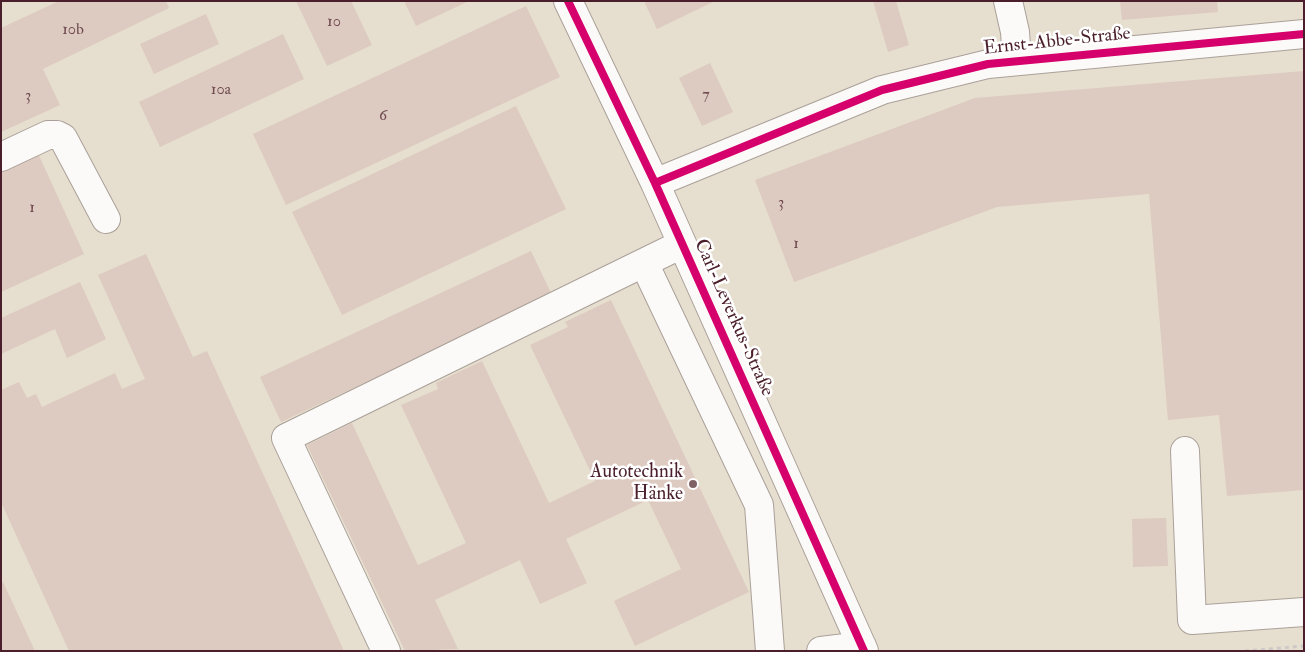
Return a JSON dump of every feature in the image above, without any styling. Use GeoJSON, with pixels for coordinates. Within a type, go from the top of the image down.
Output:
{"type":"FeatureCollection","features":[{"type":"Feature","properties":{"kind":"street","name":"Carl-Leverkus-Straße"},"geometry":{"type":"LineString","coordinates":[[568,1],[655,183],[863,649]]}},
{"type":"Feature","properties":{"kind":"street"},"geometry":{"type":"LineString","coordinates":[[1008,1],[1015,32],[1017,61]]}},
{"type":"Feature","properties":{"kind":"street","name":"Ernst-Abbe-Straße"},"geometry":{"type":"LineString","coordinates":[[655,183],[882,90],[988,64],[1304,34]]}},
{"type":"Feature","properties":{"kind":"street"},"geometry":{"type":"LineString","coordinates":[[1,157],[48,135],[57,135],[63,138],[106,219]]}},
{"type":"Feature","properties":{"kind":"street"},"geometry":{"type":"LineString","coordinates":[[386,651],[286,438],[682,244]]}},
{"type":"Feature","properties":{"kind":"street"},"geometry":{"type":"LineString","coordinates":[[644,263],[759,505],[770,651]]}},
{"type":"Feature","properties":{"kind":"street"},"geometry":{"type":"LineString","coordinates":[[1185,451],[1192,620],[1304,612]]}},
{"type":"Feature","properties":{"kind":"street"},"geometry":{"type":"LineString","coordinates":[[759,505],[791,488]]}},
{"type":"Feature","properties":{"kind":"street"},"geometry":{"type":"LineString","coordinates":[[822,651],[863,649]]}},
{"type":"Feature","properties":{"kind":"path"},"geometry":{"type":"LineString","coordinates":[[1245,651],[1304,646]]}},
{"type":"Feature","properties":{"kind":"building"},"geometry":{"type":"Polygon","coordinates":[[[59,1],[166,1],[169,8],[43,69],[60,105],[1,132],[1,28],[59,1]]]}},
{"type":"Feature","properties":{"kind":"building"},"geometry":{"type":"Polygon","coordinates":[[[296,1],[351,1],[372,45],[327,66],[296,1]]]}},
{"type":"Feature","properties":{"kind":"building"},"geometry":{"type":"Polygon","coordinates":[[[404,1],[469,1],[416,26],[404,1]]]}},
{"type":"Feature","properties":{"kind":"building"},"geometry":{"type":"Polygon","coordinates":[[[644,1],[715,1],[657,29],[644,1]]]}},
{"type":"Feature","properties":{"kind":"building"},"geometry":{"type":"Polygon","coordinates":[[[873,1],[896,1],[909,45],[888,52],[873,1]]]}},
{"type":"Feature","properties":{"kind":"building"},"geometry":{"type":"Polygon","coordinates":[[[1120,1],[1217,1],[1218,12],[1122,20],[1120,1]]]}},
{"type":"Feature","properties":{"kind":"building"},"geometry":{"type":"Polygon","coordinates":[[[526,6],[560,77],[286,205],[253,134],[526,6]]]}},
{"type":"Feature","properties":{"kind":"building"},"geometry":{"type":"Polygon","coordinates":[[[206,14],[219,44],[154,74],[140,44],[206,14]]]}},
{"type":"Feature","properties":{"kind":"building"},"geometry":{"type":"Polygon","coordinates":[[[283,34],[304,79],[160,147],[139,102],[283,34]]]}},
{"type":"Feature","properties":{"kind":"building"},"geometry":{"type":"Polygon","coordinates":[[[710,63],[733,112],[702,126],[679,78],[710,63]]]}},
{"type":"Feature","properties":{"kind":"building"},"geometry":{"type":"Polygon","coordinates":[[[1304,71],[1304,490],[1227,496],[1219,415],[1168,420],[1149,194],[997,207],[794,282],[755,180],[975,98],[1304,71]]]}},
{"type":"Feature","properties":{"kind":"building"},"geometry":{"type":"Polygon","coordinates":[[[516,106],[566,209],[342,315],[292,212],[516,106]]]}},
{"type":"Feature","properties":{"kind":"building"},"geometry":{"type":"Polygon","coordinates":[[[36,149],[84,254],[1,292],[1,165],[36,149]]]}},
{"type":"Feature","properties":{"kind":"building"},"geometry":{"type":"Polygon","coordinates":[[[531,251],[552,295],[281,422],[260,377],[531,251]]]}},
{"type":"Feature","properties":{"kind":"building"},"geometry":{"type":"Polygon","coordinates":[[[146,254],[193,357],[207,351],[344,651],[69,651],[1,502],[1,390],[19,382],[27,398],[36,394],[42,407],[115,373],[122,389],[145,379],[98,275],[146,254]]]}},
{"type":"Feature","properties":{"kind":"building"},"geometry":{"type":"Polygon","coordinates":[[[80,282],[106,339],[67,358],[55,329],[1,354],[1,318],[80,282]]]}},
{"type":"Feature","properties":{"kind":"building"},"geometry":{"type":"Polygon","coordinates":[[[611,300],[749,592],[635,646],[614,601],[681,569],[648,500],[566,539],[587,583],[540,604],[520,560],[435,600],[458,649],[405,651],[307,445],[352,423],[418,565],[466,543],[401,405],[438,389],[436,383],[482,361],[549,503],[595,481],[530,345],[568,327],[565,322],[611,300]]]}},
{"type":"Feature","properties":{"kind":"building"},"geometry":{"type":"Polygon","coordinates":[[[1166,518],[1168,566],[1133,567],[1132,519],[1166,518]]]}},
{"type":"Feature","properties":{"kind":"building"},"geometry":{"type":"Polygon","coordinates":[[[3,582],[35,651],[1,651],[1,583],[3,582]]]}},
{"type":"Feature","properties":{"kind":"cycle path"},"geometry":{"type":"LineString","coordinates":[[568,1],[655,183],[864,651]]}},
{"type":"Feature","properties":{"kind":"cycle path"},"geometry":{"type":"LineString","coordinates":[[655,183],[882,90],[988,64],[1304,34]]}},
{"type":"Feature","properties":{"kind":"place","name":"Autotechnik Hänke"},"geometry":{"type":"Point","coordinates":[693,484]}}]}
